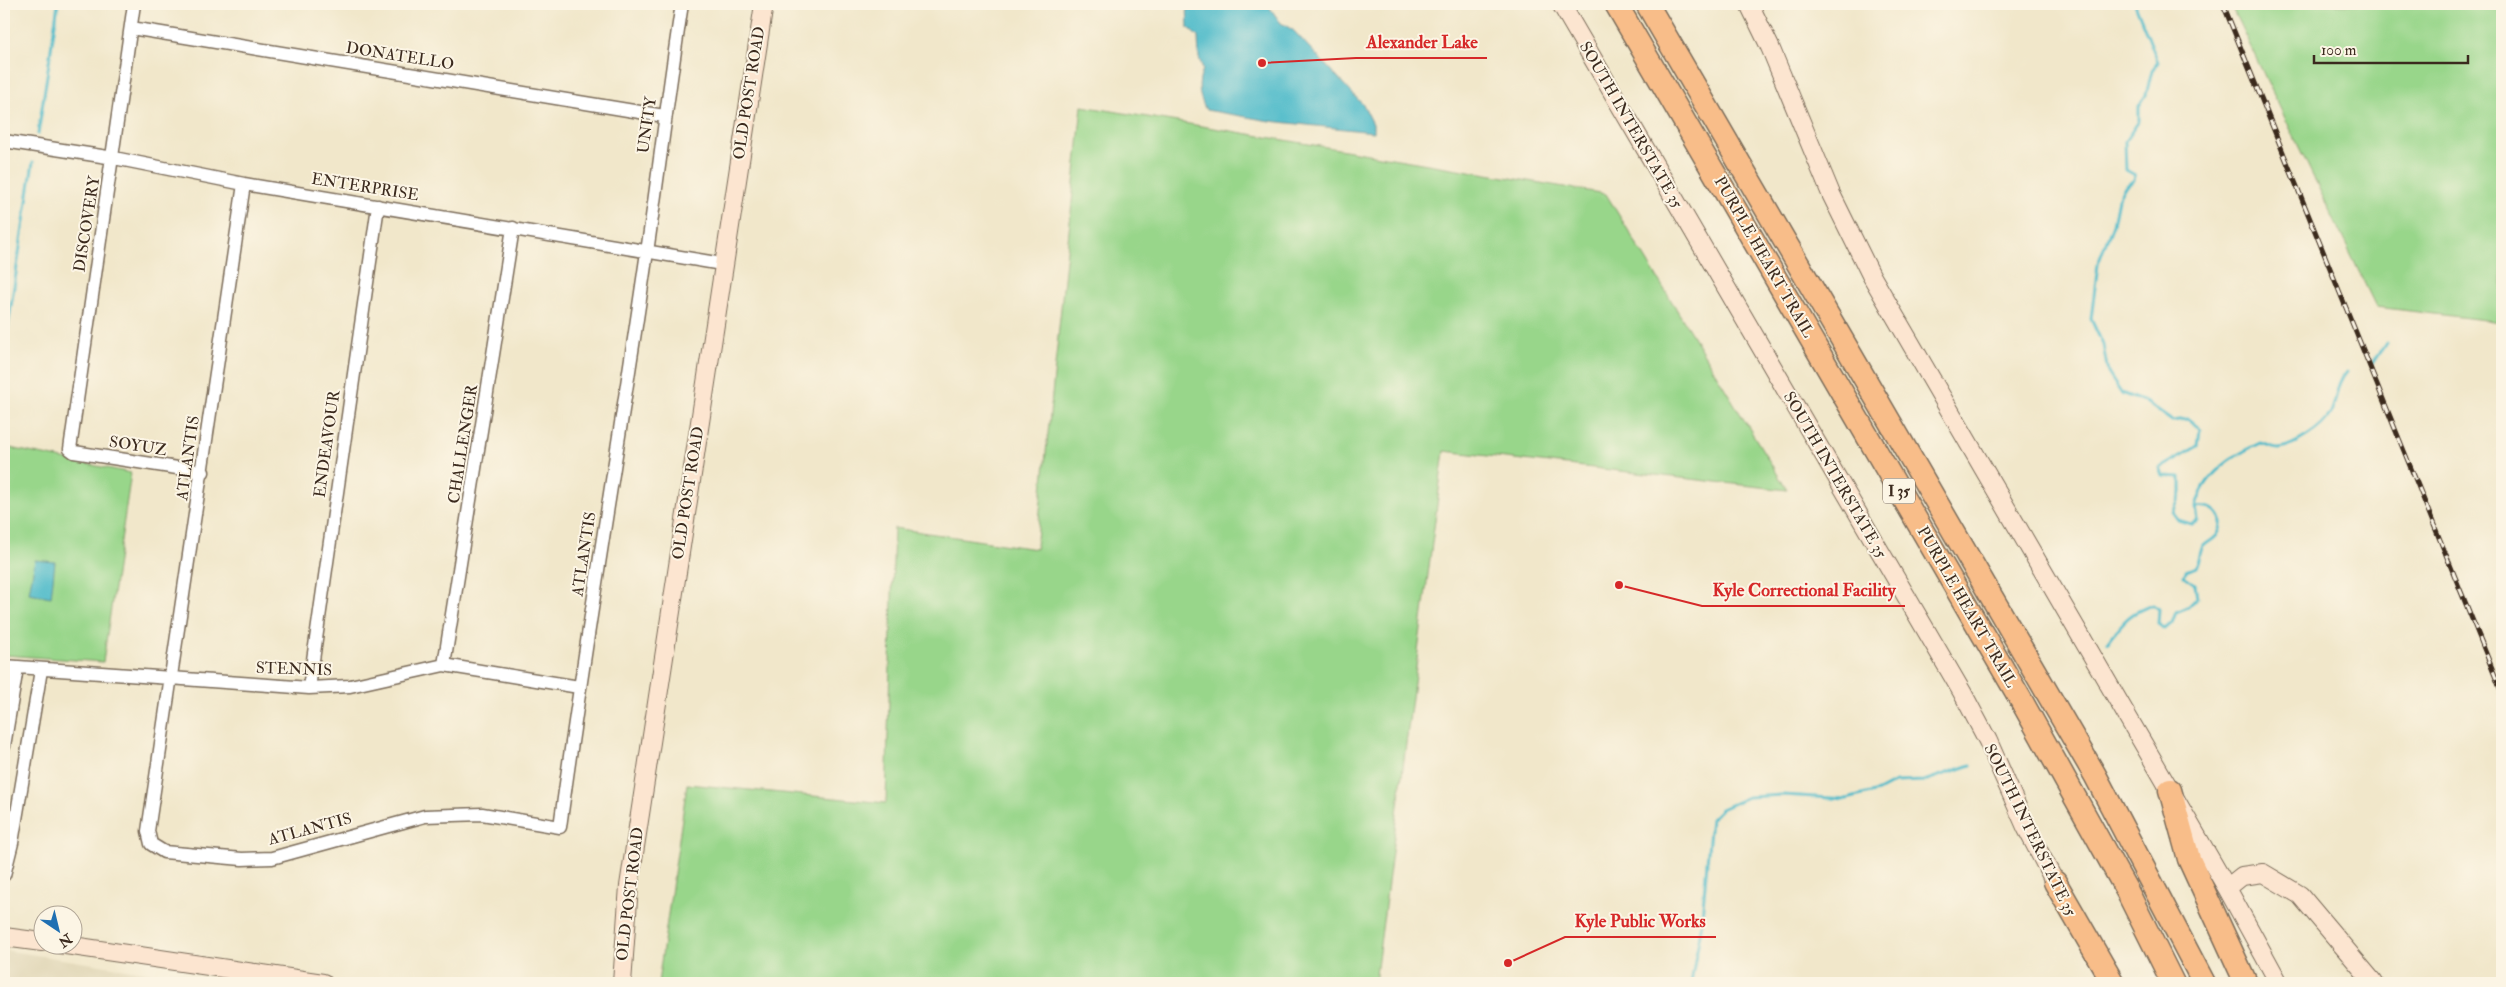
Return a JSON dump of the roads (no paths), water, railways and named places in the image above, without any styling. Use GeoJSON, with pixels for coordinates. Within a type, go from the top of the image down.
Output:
{"type":"FeatureCollection","features":[{"type":"Feature","properties":{"kind":"highway","name":"PURPLE HEART TRAIL"},"geometry":{"type":"LineString","coordinates":[[1616,4],[2026,708],[2126,891],[2173,983]]}},
{"type":"Feature","properties":{"kind":"highway","name":"PURPLE HEART TRAIL"},"geometry":{"type":"LineString","coordinates":[[1647,4],[2095,775],[2204,983]]}},
{"type":"Feature","properties":{"kind":"highway"},"geometry":{"type":"LineString","coordinates":[[2170,790],[2189,859],[2246,983]]}},
{"type":"Feature","properties":{"kind":"highway"},"geometry":{"type":"LineString","coordinates":[[2056,882],[2113,983]]}},
{"type":"Feature","properties":{"kind":"main road","name":"OLD POST ROAD"},"geometry":{"type":"LineString","coordinates":[[622,983],[629,886],[722,264],[764,4]]}},
{"type":"Feature","properties":{"kind":"main road","name":"SOUTH INTERSTATE 35"},"geometry":{"type":"LineString","coordinates":[[1561,4],[1962,692],[1988,741],[2026,828],[2056,882],[2104,983]]}},
{"type":"Feature","properties":{"kind":"main road"},"geometry":{"type":"LineString","coordinates":[[1749,4],[1770,47],[1831,194],[1871,274],[2227,888],[2279,983]]}},
{"type":"Feature","properties":{"kind":"main road"},"geometry":{"type":"LineString","coordinates":[[2227,888],[2242,876],[2263,873],[2300,895],[2374,983]]}},
{"type":"Feature","properties":{"kind":"main road"},"geometry":{"type":"LineString","coordinates":[[4,937],[32,941]]}},
{"type":"Feature","properties":{"kind":"main road"},"geometry":{"type":"LineString","coordinates":[[82,948],[276,979],[323,983]]}},
{"type":"Feature","properties":{"kind":"street","name":"DISCOVERY"},"geometry":{"type":"LineString","coordinates":[[70,449],[114,158],[134,4]]}},
{"type":"Feature","properties":{"kind":"street","name":"UNITY"},"geometry":{"type":"LineString","coordinates":[[647,251],[664,116],[682,4]]}},
{"type":"Feature","properties":{"kind":"street","name":"DONATELLO"},"geometry":{"type":"LineString","coordinates":[[131,28],[664,116]]}},
{"type":"Feature","properties":{"kind":"street","name":"ENTERPRISE"},"geometry":{"type":"LineString","coordinates":[[4,141],[114,158],[244,184],[722,264]]}},
{"type":"Feature","properties":{"kind":"street","name":"ATLANTIS"},"geometry":{"type":"LineString","coordinates":[[244,184],[148,831],[149,846],[164,852],[242,859],[272,858],[425,816],[482,814],[560,828],[579,687],[647,251]]}},
{"type":"Feature","properties":{"kind":"street","name":"ENDEAVOUR"},"geometry":{"type":"LineString","coordinates":[[309,688],[378,206]]}},
{"type":"Feature","properties":{"kind":"street","name":"CHALLENGER"},"geometry":{"type":"LineString","coordinates":[[444,665],[513,228]]}},
{"type":"Feature","properties":{"kind":"street","name":"SOYUZ"},"geometry":{"type":"LineString","coordinates":[[70,449],[74,452],[202,472]]}},
{"type":"Feature","properties":{"kind":"street","name":"STENNIS"},"geometry":{"type":"LineString","coordinates":[[4,666],[309,688],[350,686],[444,665],[579,687]]}},
{"type":"Feature","properties":{"kind":"street"},"geometry":{"type":"LineString","coordinates":[[4,746],[17,668]]}},
{"type":"Feature","properties":{"kind":"street"},"geometry":{"type":"LineString","coordinates":[[4,876],[12,843],[41,670]]}},
{"type":"Feature","properties":{"kind":"water"},"geometry":{"type":"Polygon","coordinates":[[[1187,4],[1267,4],[1281,23],[1293,30],[1364,106],[1373,124],[1373,132],[1270,121],[1206,110],[1199,90],[1203,69],[1199,58],[1198,37],[1188,28],[1187,4]]]}},
{"type":"Feature","properties":{"kind":"water"},"geometry":{"type":"Polygon","coordinates":[[[35,560],[55,562],[51,597],[29,593],[35,560]]]}},
{"type":"Feature","properties":{"kind":"waterway"},"geometry":{"type":"LineString","coordinates":[[38,134],[58,4]]}},
{"type":"Feature","properties":{"kind":"waterway"},"geometry":{"type":"LineString","coordinates":[[2135,4],[2158,62],[2152,70],[2146,95],[2139,106],[2139,121],[2125,141],[2126,170],[2135,175],[2134,180],[2124,188],[2118,199],[2113,224],[2098,264],[2091,319],[2103,345],[2108,373],[2121,393],[2147,403],[2172,421],[2188,419],[2200,429],[2198,446],[2160,468],[2163,476],[2181,477],[2181,493],[2173,513],[2178,520],[2191,524],[2198,521],[2196,507]]}},
{"type":"Feature","properties":{"kind":"waterway"},"geometry":{"type":"LineString","coordinates":[[4,352],[33,162]]}},
{"type":"Feature","properties":{"kind":"waterway"},"geometry":{"type":"LineString","coordinates":[[2373,363],[2386,343]]}},
{"type":"Feature","properties":{"kind":"waterway"},"geometry":{"type":"LineString","coordinates":[[2108,642],[2122,624],[2138,611],[2153,605],[2159,609],[2158,624],[2165,629],[2172,623],[2176,612],[2188,607],[2197,598],[2195,584],[2184,576],[2186,571],[2196,567],[2202,548],[2217,535],[2221,523],[2220,518],[2213,510],[2196,507],[2205,485],[2220,468],[2249,448],[2260,443],[2277,448],[2285,447],[2315,430],[2330,414],[2338,386],[2347,371]]}},
{"type":"Feature","properties":{"kind":"waterway"},"geometry":{"type":"LineString","coordinates":[[1691,983],[1701,928],[1711,819],[1721,809],[1748,797],[1783,795],[1847,799],[1878,791],[1895,782],[1924,781],[1971,765]]}},
{"type":"Feature","properties":{"kind":"railway"},"geometry":{"type":"LineString","coordinates":[[2223,4],[2502,693]]}},
{"type":"Feature","properties":{"kind":"place","name":"Alexander Lake"},"geometry":{"type":"Point","coordinates":[1262,63]}},
{"type":"Feature","properties":{"kind":"place","name":"Kyle Correctional Facility"},"geometry":{"type":"Point","coordinates":[1619,585]}},
{"type":"Feature","properties":{"kind":"place","name":"Kyle Public Works"},"geometry":{"type":"Point","coordinates":[1508,963]}}]}
